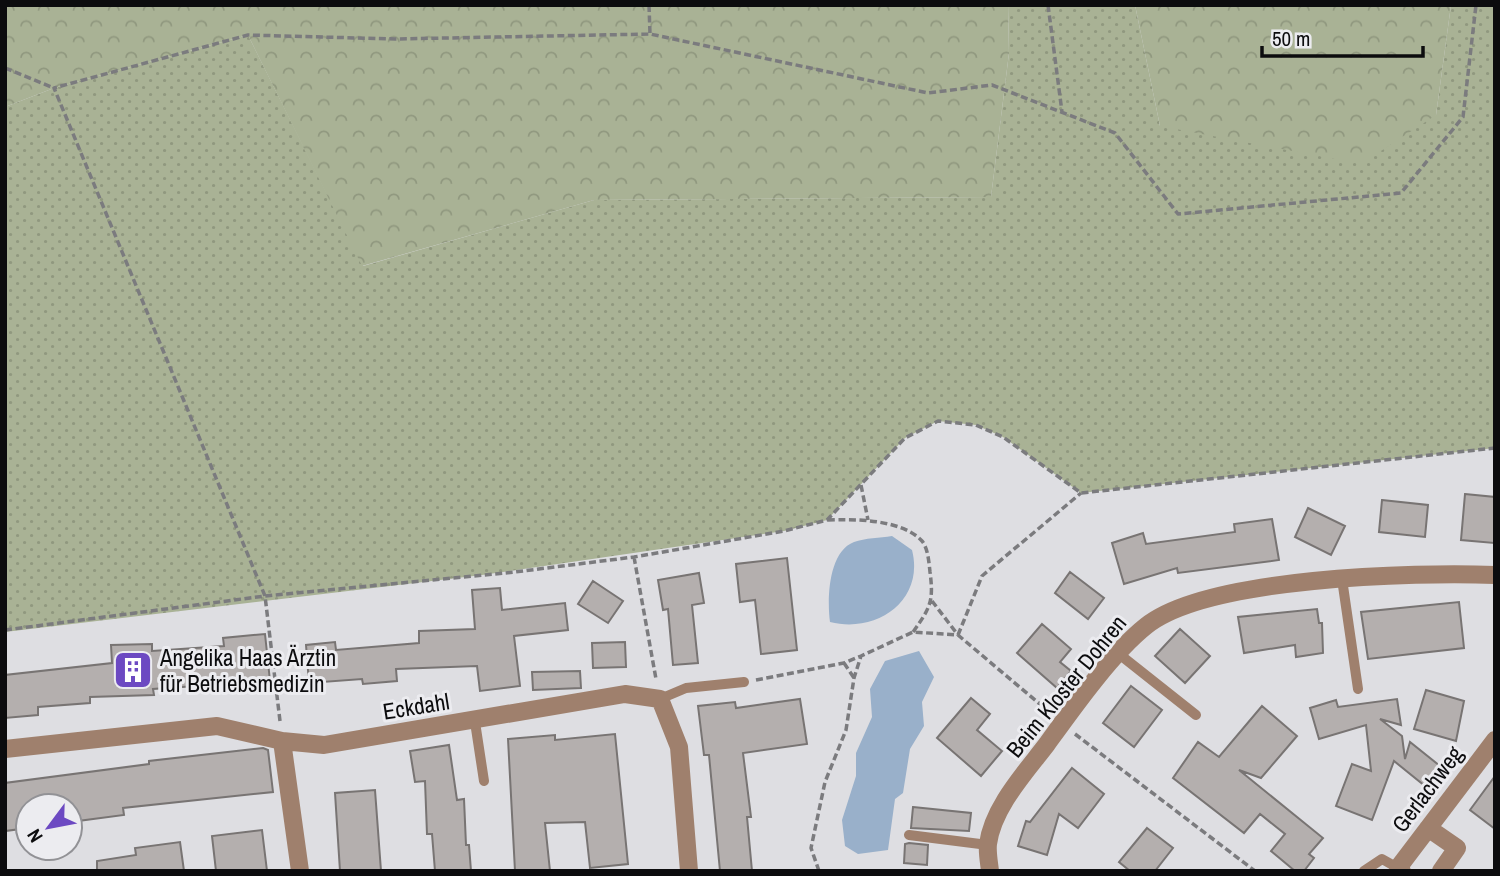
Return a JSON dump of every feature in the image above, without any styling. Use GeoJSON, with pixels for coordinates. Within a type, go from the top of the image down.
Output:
{"type":"FeatureCollection","features":[{"type":"Feature","properties":{"kind":"street","name":"Beim Kloster Dohren"},"geometry":{"type":"LineString","coordinates":[[990,871],[988,845],[998,813],[1069,728],[1119,654],[1146,626],[1172,610],[1201,599],[1342,579],[1448,573],[1495,575]]}},
{"type":"Feature","properties":{"kind":"street","name":"Eckdahl"},"geometry":{"type":"LineString","coordinates":[[5,749],[217,726],[282,741],[324,745],[475,722],[625,694],[660,699]]}},
{"type":"Feature","properties":{"kind":"street"},"geometry":{"type":"LineString","coordinates":[[660,699],[679,747],[689,871]]}},
{"type":"Feature","properties":{"kind":"street","name":"Gerlachweg"},"geometry":{"type":"LineString","coordinates":[[1400,869],[1495,740]]}},
{"type":"Feature","properties":{"kind":"street"},"geometry":{"type":"LineString","coordinates":[[282,741],[300,871]]}},
{"type":"Feature","properties":{"kind":"street"},"geometry":{"type":"LineString","coordinates":[[1428,828],[1457,848],[1441,871]]}},
{"type":"Feature","properties":{"kind":"lane"},"geometry":{"type":"LineString","coordinates":[[1342,579],[1358,689]]}},
{"type":"Feature","properties":{"kind":"lane"},"geometry":{"type":"LineString","coordinates":[[1119,654],[1196,715]]}},
{"type":"Feature","properties":{"kind":"lane"},"geometry":{"type":"LineString","coordinates":[[660,699],[685,688],[744,682]]}},
{"type":"Feature","properties":{"kind":"lane"},"geometry":{"type":"LineString","coordinates":[[475,722],[484,781]]}},
{"type":"Feature","properties":{"kind":"lane"},"geometry":{"type":"LineString","coordinates":[[909,835],[988,845]]}},
{"type":"Feature","properties":{"kind":"lane"},"geometry":{"type":"LineString","coordinates":[[1364,871],[1382,859],[1400,869]]}},
{"type":"Feature","properties":{"kind":"path"},"geometry":{"type":"LineString","coordinates":[[649,5],[650,34]]}},
{"type":"Feature","properties":{"kind":"path"},"geometry":{"type":"LineString","coordinates":[[1048,5],[1062,112]]}},
{"type":"Feature","properties":{"kind":"path"},"geometry":{"type":"LineString","coordinates":[[5,68],[54,88],[248,35],[395,38],[650,34],[928,93],[992,85],[1115,133],[1178,214],[1401,193],[1463,117],[1476,5]]}},
{"type":"Feature","properties":{"kind":"path"},"geometry":{"type":"LineString","coordinates":[[54,88],[265,596],[282,741]]}},
{"type":"Feature","properties":{"kind":"path"},"geometry":{"type":"LineString","coordinates":[[827,520],[905,438],[938,421],[976,425],[1003,437],[1081,494]]}},
{"type":"Feature","properties":{"kind":"path"},"geometry":{"type":"LineString","coordinates":[[958,635],[982,576],[1081,494],[1495,448]]}},
{"type":"Feature","properties":{"kind":"path"},"geometry":{"type":"LineString","coordinates":[[861,485],[869,520]]}},
{"type":"Feature","properties":{"kind":"path"},"geometry":{"type":"LineString","coordinates":[[5,630],[265,596],[515,572],[634,557],[784,531],[827,520],[869,520],[912,534],[922,541],[928,562],[932,601],[958,635],[1069,728],[1255,871]]}},
{"type":"Feature","properties":{"kind":"path"},"geometry":{"type":"LineString","coordinates":[[634,557],[660,699]]}},
{"type":"Feature","properties":{"kind":"path"},"geometry":{"type":"LineString","coordinates":[[913,632],[932,601]]}},
{"type":"Feature","properties":{"kind":"path"},"geometry":{"type":"LineString","coordinates":[[744,682],[844,663],[913,632],[958,635]]}},
{"type":"Feature","properties":{"kind":"path"},"geometry":{"type":"LineString","coordinates":[[819,871],[810,848],[825,782],[846,730],[854,678],[861,656]]}},
{"type":"Feature","properties":{"kind":"path"},"geometry":{"type":"LineString","coordinates":[[844,663],[854,678]]}},
{"type":"Feature","properties":{"kind":"path"},"geometry":{"type":"LineString","coordinates":[[1069,728],[1083,724]]}},
{"type":"Feature","properties":{"kind":"path"},"geometry":{"type":"LineString","coordinates":[[1067,745],[1069,728]]}},
{"type":"Feature","properties":{"kind":"green space"},"geometry":{"type":"Polygon","coordinates":[[[5,5],[1008,5],[1009,53],[991,197],[594,200],[362,266],[248,35],[54,88],[5,107],[5,5]]]}},
{"type":"Feature","properties":{"kind":"green space"},"geometry":{"type":"Polygon","coordinates":[[[1008,5],[1135,5],[1160,126],[1436,115],[1451,5],[1495,5],[1495,448],[1081,493],[1003,437],[976,425],[938,421],[905,438],[827,520],[784,531],[482,575],[5,632],[5,107],[54,88],[248,35],[363,266],[594,200],[991,197],[1009,53],[1008,5]]]}},
{"type":"Feature","properties":{"kind":"green space"},"geometry":{"type":"Polygon","coordinates":[[[1135,5],[1451,5],[1436,115],[1361,164],[1160,126],[1135,5]]]}},
{"type":"Feature","properties":{"kind":"water"},"geometry":{"type":"Polygon","coordinates":[[[892,536],[912,550],[914,568],[911,584],[904,598],[893,610],[880,618],[864,623],[830,622],[831,578],[834,566],[845,547],[854,542],[892,536]]]}},
{"type":"Feature","properties":{"kind":"water"},"geometry":{"type":"Polygon","coordinates":[[[919,651],[934,677],[922,702],[924,726],[910,749],[903,793],[895,799],[888,850],[858,854],[845,846],[842,820],[856,776],[856,753],[872,717],[870,689],[885,661],[919,651]]]}},
{"type":"Feature","properties":{"kind":"building"},"geometry":{"type":"Polygon","coordinates":[[[1465,494],[1495,497],[1494,543],[1461,540],[1465,494]]]}},
{"type":"Feature","properties":{"kind":"building"},"geometry":{"type":"Polygon","coordinates":[[[1382,500],[1428,505],[1425,537],[1379,532],[1382,500]]]}},
{"type":"Feature","properties":{"kind":"building"},"geometry":{"type":"Polygon","coordinates":[[[1308,508],[1345,526],[1331,555],[1295,537],[1308,508]]]}},
{"type":"Feature","properties":{"kind":"building"},"geometry":{"type":"Polygon","coordinates":[[[1272,519],[1279,560],[1178,573],[1177,568],[1124,584],[1112,543],[1143,533],[1146,544],[1235,532],[1234,524],[1272,519]]]}},
{"type":"Feature","properties":{"kind":"building"},"geometry":{"type":"Polygon","coordinates":[[[787,558],[797,650],[761,654],[755,600],[740,602],[736,564],[787,558]]]}},
{"type":"Feature","properties":{"kind":"building"},"geometry":{"type":"Polygon","coordinates":[[[1070,572],[1104,598],[1088,619],[1055,593],[1070,572]]]}},
{"type":"Feature","properties":{"kind":"building"},"geometry":{"type":"Polygon","coordinates":[[[699,573],[704,603],[692,605],[698,663],[673,665],[668,609],[663,610],[658,580],[699,573]]]}},
{"type":"Feature","properties":{"kind":"building"},"geometry":{"type":"Polygon","coordinates":[[[593,581],[623,601],[608,623],[578,604],[593,581]]]}},
{"type":"Feature","properties":{"kind":"building"},"geometry":{"type":"Polygon","coordinates":[[[500,588],[502,610],[565,603],[568,630],[514,636],[520,686],[480,691],[477,666],[396,669],[397,681],[363,684],[362,679],[309,683],[306,645],[335,642],[336,650],[419,643],[419,631],[475,629],[472,590],[500,588]]]}},
{"type":"Feature","properties":{"kind":"building"},"geometry":{"type":"Polygon","coordinates":[[[1459,602],[1464,648],[1368,659],[1361,612],[1459,602]]]}},
{"type":"Feature","properties":{"kind":"building"},"geometry":{"type":"Polygon","coordinates":[[[1317,609],[1319,623],[1322,623],[1323,653],[1296,657],[1295,645],[1244,653],[1238,617],[1317,609]]]}},
{"type":"Feature","properties":{"kind":"building"},"geometry":{"type":"Polygon","coordinates":[[[1042,624],[1071,649],[1060,662],[1071,671],[1057,688],[1017,653],[1042,624]]]}},
{"type":"Feature","properties":{"kind":"building"},"geometry":{"type":"Polygon","coordinates":[[[1180,629],[1210,656],[1185,683],[1155,656],[1180,629]]]}},
{"type":"Feature","properties":{"kind":"building"},"geometry":{"type":"Polygon","coordinates":[[[265,634],[270,681],[153,689],[154,695],[90,697],[90,703],[38,707],[38,715],[5,718],[5,675],[112,663],[111,645],[152,644],[152,651],[224,646],[223,638],[265,634]]]}},
{"type":"Feature","properties":{"kind":"building"},"geometry":{"type":"Polygon","coordinates":[[[625,642],[626,667],[593,668],[592,643],[625,642]]]}},
{"type":"Feature","properties":{"kind":"building"},"geometry":{"type":"Polygon","coordinates":[[[580,671],[581,688],[533,690],[532,672],[580,671]]]}},
{"type":"Feature","properties":{"kind":"building"},"geometry":{"type":"Polygon","coordinates":[[[1131,686],[1162,710],[1134,747],[1103,723],[1131,686]]]}},
{"type":"Feature","properties":{"kind":"building"},"geometry":{"type":"Polygon","coordinates":[[[1426,690],[1464,701],[1456,741],[1414,729],[1426,690]]]}},
{"type":"Feature","properties":{"kind":"building"},"geometry":{"type":"Polygon","coordinates":[[[971,698],[990,714],[977,730],[1002,751],[981,776],[937,738],[971,698]]]}},
{"type":"Feature","properties":{"kind":"building"},"geometry":{"type":"Polygon","coordinates":[[[800,699],[807,744],[743,753],[751,817],[747,817],[752,871],[720,871],[709,755],[704,755],[698,706],[735,702],[736,708],[800,699]]]}},
{"type":"Feature","properties":{"kind":"building"},"geometry":{"type":"Polygon","coordinates":[[[1397,699],[1401,725],[1380,719],[1402,736],[1405,759],[1410,742],[1440,766],[1425,786],[1394,761],[1372,820],[1336,806],[1352,764],[1371,771],[1366,725],[1319,739],[1310,708],[1336,700],[1338,707],[1397,699]]]}},
{"type":"Feature","properties":{"kind":"building"},"geometry":{"type":"Polygon","coordinates":[[[1262,706],[1297,736],[1261,778],[1239,770],[1323,838],[1309,854],[1314,858],[1304,871],[1295,871],[1271,851],[1285,834],[1260,814],[1244,833],[1173,778],[1198,742],[1219,757],[1262,706]]]}},
{"type":"Feature","properties":{"kind":"building"},"geometry":{"type":"Polygon","coordinates":[[[615,734],[628,864],[590,868],[585,822],[545,823],[550,871],[515,871],[508,739],[555,735],[555,740],[615,734]]]}},
{"type":"Feature","properties":{"kind":"building"},"geometry":{"type":"Polygon","coordinates":[[[449,745],[457,800],[464,799],[466,845],[469,845],[471,871],[435,871],[432,834],[427,834],[425,781],[415,782],[410,751],[449,745]]]}},
{"type":"Feature","properties":{"kind":"building"},"geometry":{"type":"Polygon","coordinates":[[[263,748],[268,750],[273,792],[123,808],[124,815],[84,820],[84,792],[14,792],[14,830],[5,831],[5,783],[149,764],[149,761],[263,748]]]}},
{"type":"Feature","properties":{"kind":"building"},"geometry":{"type":"Polygon","coordinates":[[[1072,768],[1104,794],[1078,828],[1059,814],[1047,855],[1018,846],[1026,821],[1030,822],[1072,768]]]}},
{"type":"Feature","properties":{"kind":"building"},"geometry":{"type":"Polygon","coordinates":[[[1495,776],[1495,829],[1470,810],[1495,776]]]}},
{"type":"Feature","properties":{"kind":"building"},"geometry":{"type":"Polygon","coordinates":[[[375,790],[381,871],[340,871],[335,793],[375,790]]]}},
{"type":"Feature","properties":{"kind":"building"},"geometry":{"type":"Polygon","coordinates":[[[913,807],[971,813],[969,831],[911,828],[913,807]]]}},
{"type":"Feature","properties":{"kind":"building"},"geometry":{"type":"Polygon","coordinates":[[[1147,828],[1173,848],[1155,871],[1130,871],[1119,862],[1147,828]]]}},
{"type":"Feature","properties":{"kind":"building"},"geometry":{"type":"Polygon","coordinates":[[[262,830],[267,871],[216,871],[212,836],[262,830]]]}},
{"type":"Feature","properties":{"kind":"building"},"geometry":{"type":"Polygon","coordinates":[[[180,842],[184,871],[97,871],[97,861],[136,855],[135,848],[180,842]]]}},
{"type":"Feature","properties":{"kind":"building"},"geometry":{"type":"Polygon","coordinates":[[[905,844],[928,845],[927,865],[904,863],[905,844]]]}},
{"type":"Feature","properties":{"kind":"place","name":"Angelika Haas Ärztin für Betriebsmedizin"},"geometry":{"type":"Point","coordinates":[133,670]}}]}
